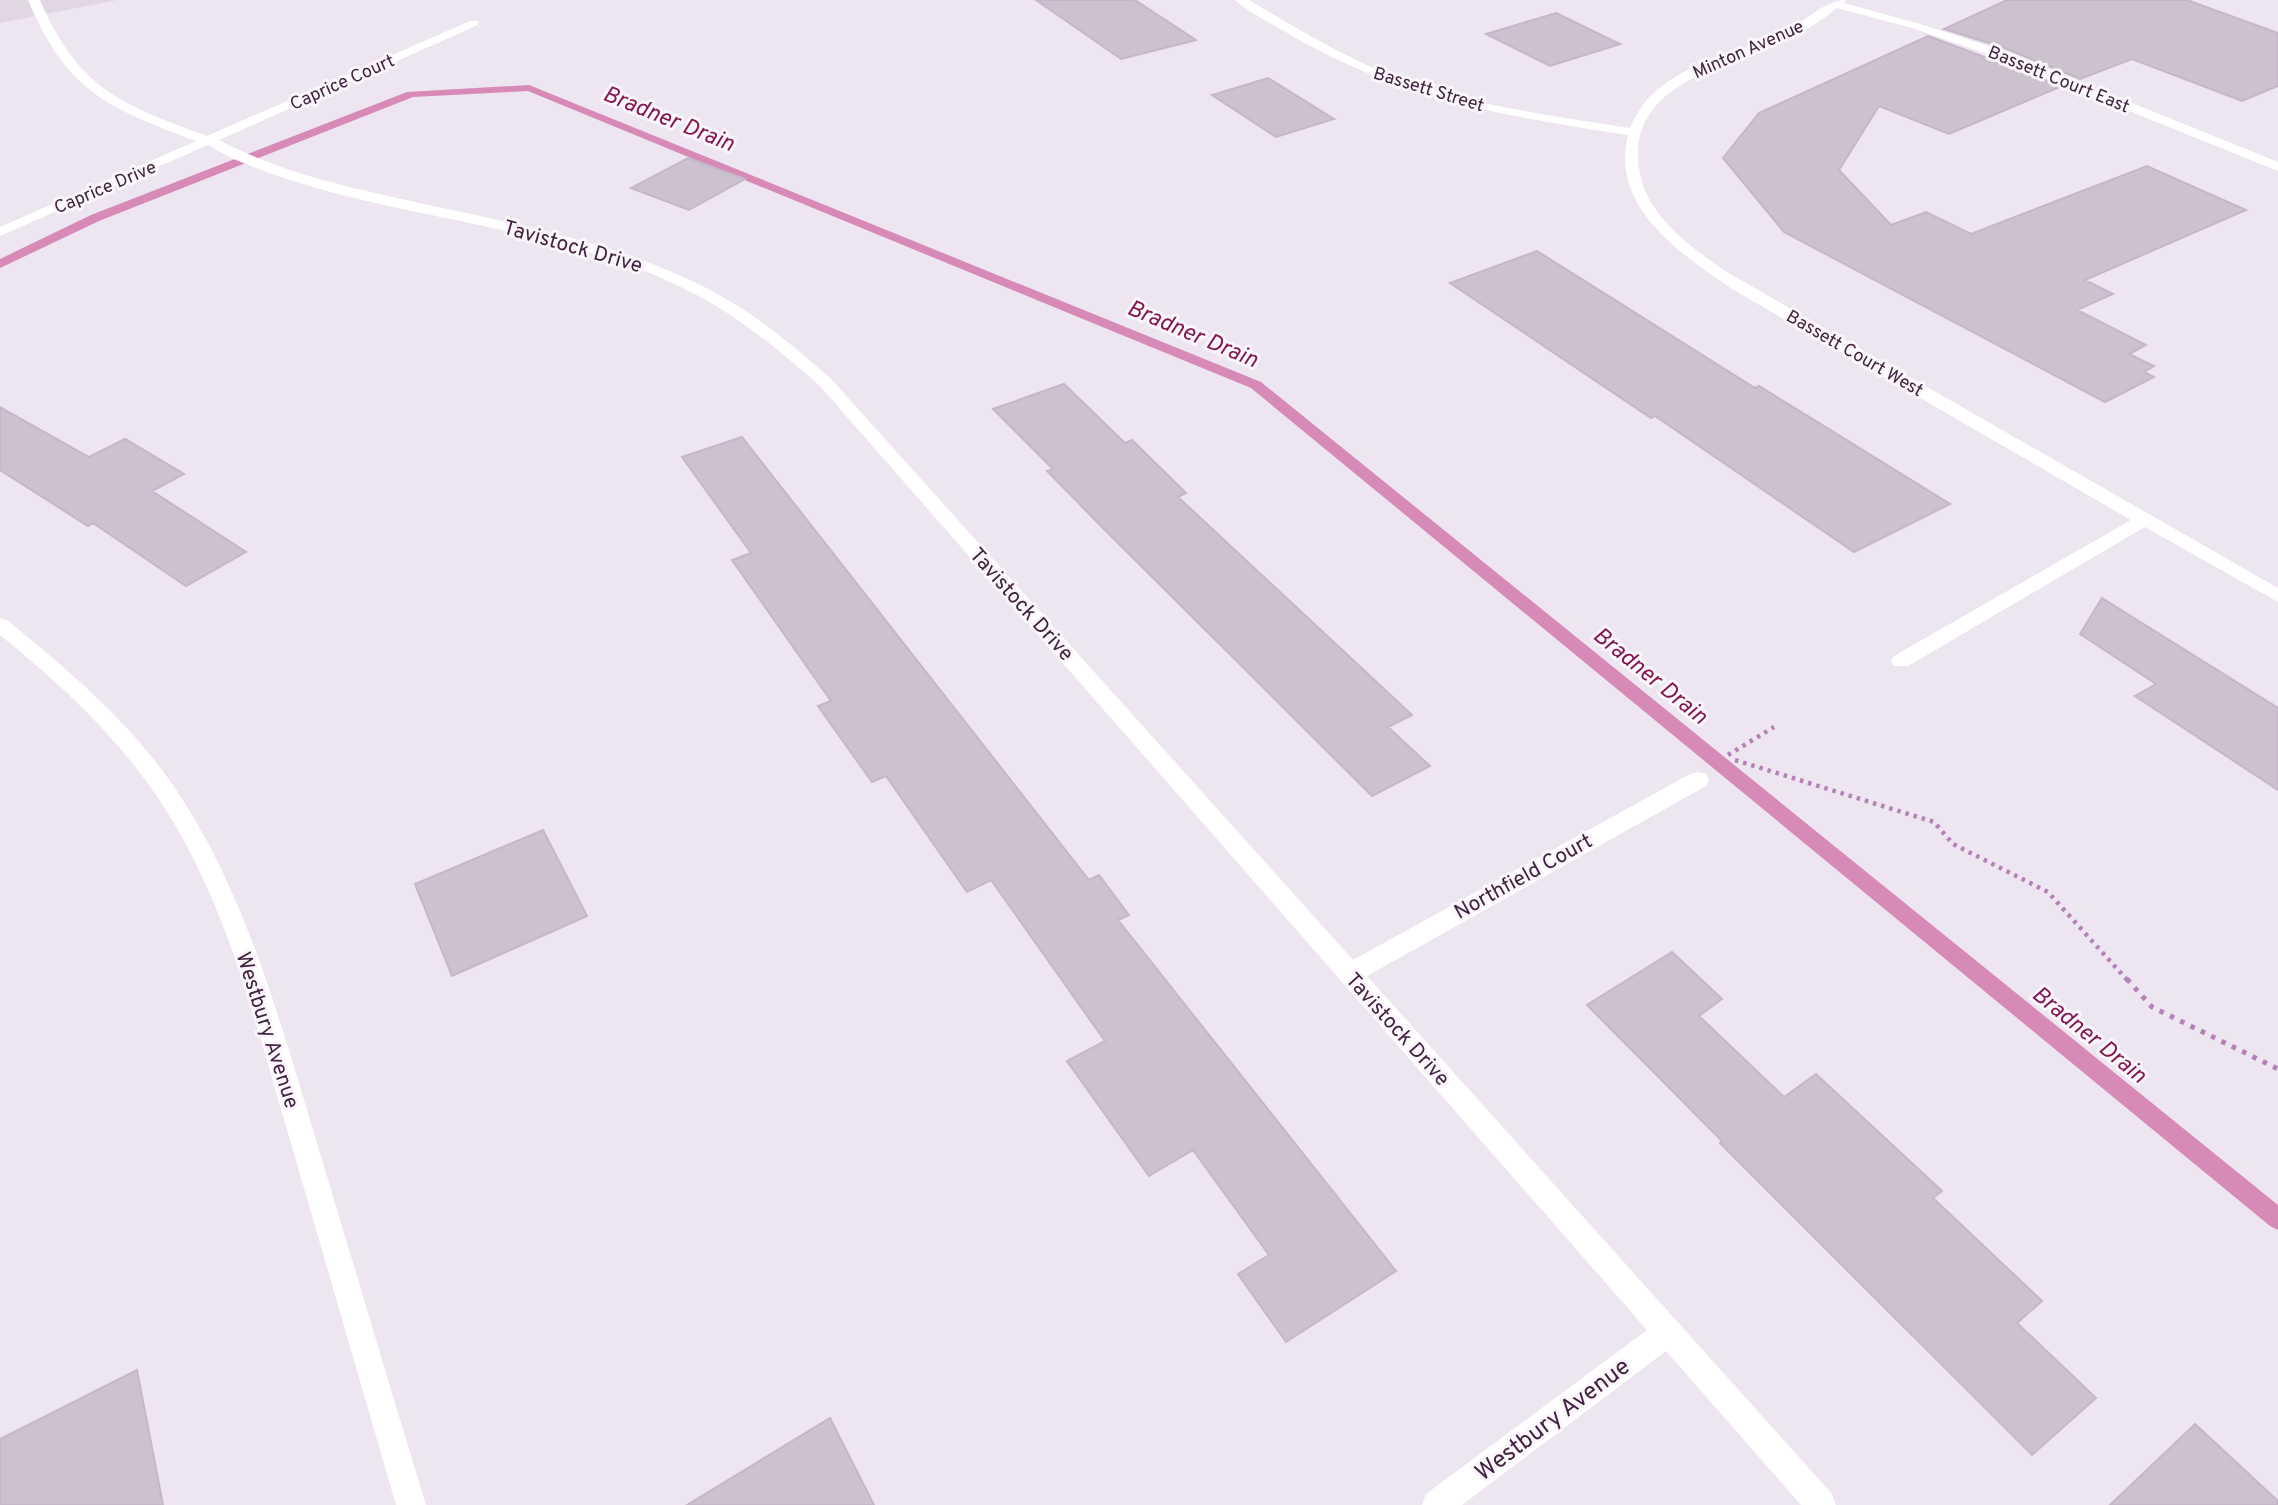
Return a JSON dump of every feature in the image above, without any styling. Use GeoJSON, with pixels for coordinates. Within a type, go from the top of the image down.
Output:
{"type":"FeatureCollection","features":[{"type":"Feature","properties":{"kind":"street","name":"Tavistock Drive"},"geometry":{"type":"LineString","coordinates":[[34,0],[61,56],[94,89],[156,123],[210,141],[234,154],[325,185],[598,250],[667,274],[730,306],[775,337],[826,383],[1821,1505]]}},
{"type":"Feature","properties":{"kind":"street","name":"Bassett Street"},"geometry":{"type":"LineString","coordinates":[[1241,0],[1337,55],[1392,80],[1491,109],[1633,132]]}},
{"type":"Feature","properties":{"kind":"street","name":"Minton Avenue"},"geometry":{"type":"LineString","coordinates":[[1633,132],[1652,99],[1675,82],[1715,62],[1762,47],[1785,36],[1838,2]]}},
{"type":"Feature","properties":{"kind":"street","name":"Bassett Court East"},"geometry":{"type":"LineString","coordinates":[[1838,2],[1997,53],[2278,167]]}},
{"type":"Feature","properties":{"kind":"street","name":"Caprice Court"},"geometry":{"type":"LineString","coordinates":[[210,141],[474,23]]}},
{"type":"Feature","properties":{"kind":"street","name":"Bassett Court West"},"geometry":{"type":"LineString","coordinates":[[1633,132],[1629,160],[1637,190],[1658,222],[1691,254],[1737,286],[2278,596]]}},
{"type":"Feature","properties":{"kind":"street","name":"Caprice Drive"},"geometry":{"type":"LineString","coordinates":[[0,232],[210,141]]}},
{"type":"Feature","properties":{"kind":"street"},"geometry":{"type":"LineString","coordinates":[[1901,661],[2146,519]]}},
{"type":"Feature","properties":{"kind":"street","name":"Westbury Avenue"},"geometry":{"type":"LineString","coordinates":[[0,625],[58,671],[133,749],[183,820],[235,927],[271,1033],[411,1505]]}},
{"type":"Feature","properties":{"kind":"street","name":"Northfield Court"},"geometry":{"type":"LineString","coordinates":[[1349,974],[1698,780]]}},
{"type":"Feature","properties":{"kind":"street","name":"Westbury Avenue"},"geometry":{"type":"LineString","coordinates":[[1437,1505],[1668,1332]]}},
{"type":"Feature","properties":{"kind":"path"},"geometry":{"type":"LineString","coordinates":[[1774,727],[1726,757],[1773,774],[1934,822],[1953,844],[2048,892],[2152,1007],[2278,1069]]}},
{"type":"Feature","properties":{"kind":"shaded area"},"geometry":{"type":"Polygon","coordinates":[[[0,0],[117,0],[0,23],[0,0]]]}},
{"type":"Feature","properties":{"kind":"building"},"geometry":{"type":"Polygon","coordinates":[[[1036,0],[1135,0],[1196,40],[1121,59],[1036,0]]]}},
{"type":"Feature","properties":{"kind":"building"},"geometry":{"type":"Polygon","coordinates":[[[2007,0],[2187,0],[2278,33],[2278,86],[2242,101],[2132,59],[2080,79],[2002,47],[1944,29],[2007,0]]]}},
{"type":"Feature","properties":{"kind":"building"},"geometry":{"type":"Polygon","coordinates":[[[1556,13],[1620,44],[1550,66],[1486,34],[1556,13]]]}},
{"type":"Feature","properties":{"kind":"building"},"geometry":{"type":"Polygon","coordinates":[[[1928,36],[2062,86],[1949,134],[1879,106],[1839,170],[1891,225],[1926,212],[1971,234],[2147,166],[2246,210],[2085,280],[2113,294],[2077,310],[2146,345],[2129,354],[2154,366],[2144,372],[2154,377],[2105,402],[1784,232],[1723,158],[1759,113],[1928,36]]]}},
{"type":"Feature","properties":{"kind":"building"},"geometry":{"type":"Polygon","coordinates":[[[1268,78],[1334,119],[1276,137],[1212,95],[1268,78]]]}},
{"type":"Feature","properties":{"kind":"building"},"geometry":{"type":"Polygon","coordinates":[[[688,158],[745,179],[689,210],[631,188],[688,158]]]}},
{"type":"Feature","properties":{"kind":"building"},"geometry":{"type":"Polygon","coordinates":[[[1537,251],[1755,388],[1759,386],[1950,504],[1854,552],[1655,416],[1651,418],[1450,283],[1537,251]]]}},
{"type":"Feature","properties":{"kind":"building"},"geometry":{"type":"Polygon","coordinates":[[[1064,384],[1125,443],[1132,440],[1186,493],[1178,497],[1412,715],[1388,727],[1430,766],[1372,796],[1047,471],[1053,469],[993,409],[1064,384]]]}},
{"type":"Feature","properties":{"kind":"building"},"geometry":{"type":"Polygon","coordinates":[[[0,407],[89,457],[125,439],[184,474],[152,491],[246,552],[186,586],[93,523],[88,526],[0,470],[0,407]]]}},
{"type":"Feature","properties":{"kind":"building"},"geometry":{"type":"Polygon","coordinates":[[[742,437],[1089,880],[1099,875],[1129,915],[1118,920],[1396,1271],[1286,1342],[1238,1274],[1269,1255],[1193,1150],[1149,1176],[1067,1061],[1105,1041],[991,880],[967,892],[886,776],[872,782],[818,706],[831,701],[732,560],[751,553],[682,457],[742,437]]]}},
{"type":"Feature","properties":{"kind":"building"},"geometry":{"type":"Polygon","coordinates":[[[2102,598],[2278,708],[2278,790],[2135,696],[2156,684],[2080,634],[2102,598]]]}},
{"type":"Feature","properties":{"kind":"building"},"geometry":{"type":"Polygon","coordinates":[[[543,830],[587,916],[452,976],[415,884],[543,830]]]}},
{"type":"Feature","properties":{"kind":"building"},"geometry":{"type":"Polygon","coordinates":[[[1672,952],[1722,999],[1699,1016],[1784,1097],[1816,1074],[1942,1191],[1933,1198],[2042,1301],[2017,1323],[2096,1398],[2032,1455],[1720,1143],[1722,1141],[1587,1005],[1672,952]]]}},
{"type":"Feature","properties":{"kind":"building"},"geometry":{"type":"Polygon","coordinates":[[[137,1370],[163,1505],[0,1505],[0,1439],[137,1370]]]}},
{"type":"Feature","properties":{"kind":"building"},"geometry":{"type":"Polygon","coordinates":[[[830,1418],[874,1505],[687,1505],[830,1418]]]}},
{"type":"Feature","properties":{"kind":"building"},"geometry":{"type":"Polygon","coordinates":[[[2195,1424],[2278,1501],[2278,1505],[2110,1505],[2195,1424]]]}},
{"type":"Feature","properties":{"kind":"waterway","name":"Bradner Drain"},"geometry":{"type":"LineString","coordinates":[[0,264],[95,218],[411,94],[529,88],[1256,385],[2278,1219]]}}]}
